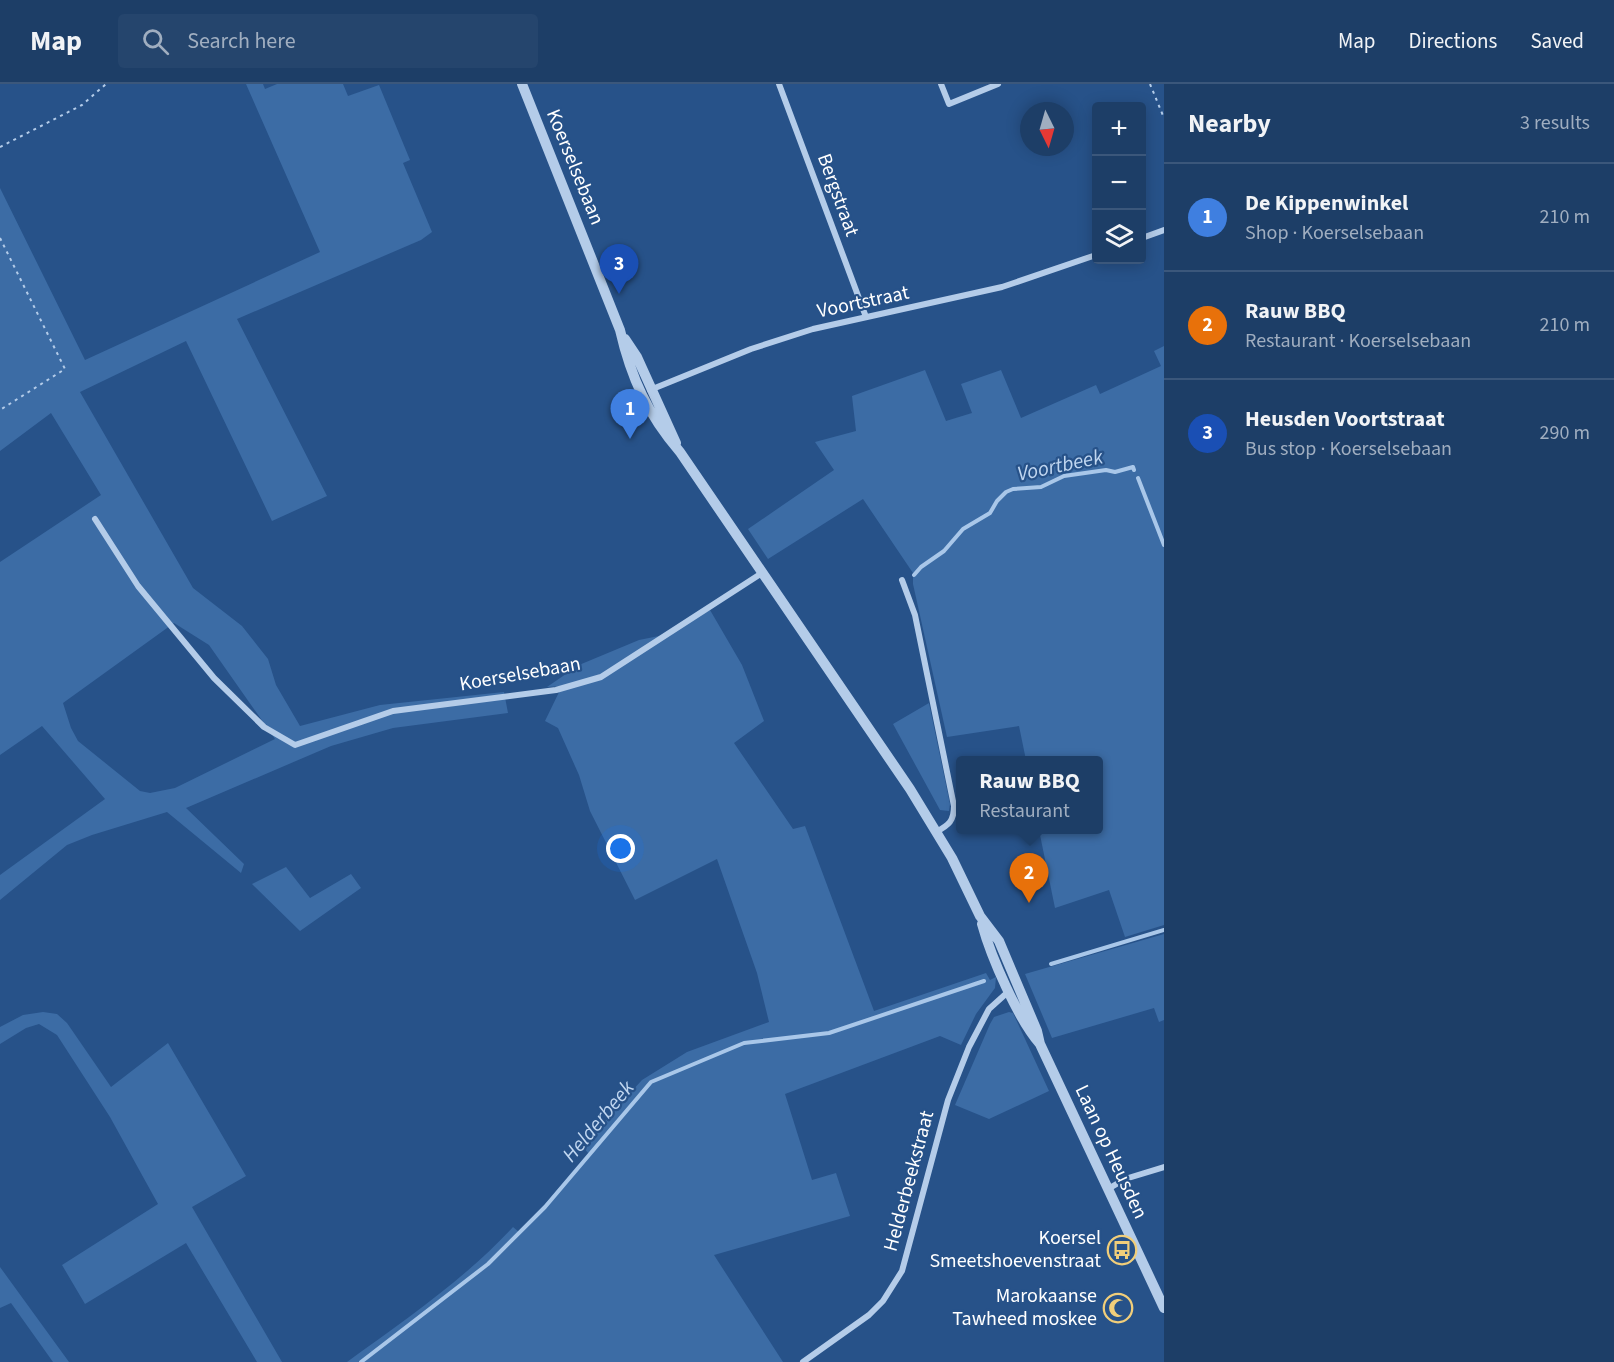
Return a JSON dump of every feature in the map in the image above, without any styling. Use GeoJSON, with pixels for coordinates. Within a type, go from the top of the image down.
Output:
{"type":"FeatureCollection","features":[{"type":"Feature","properties":{"kind":"street","name":"Koerselsebaan"},"geometry":{"type":"LineString","coordinates":[[522,84],[620,330],[627,361],[641,394],[660,429],[680,452],[910,789],[952,858],[980,916],[988,945],[1014,989]]}},
{"type":"Feature","properties":{"kind":"street","name":"Bergstraat"},"geometry":{"type":"LineString","coordinates":[[779,84],[866,317]]}},
{"type":"Feature","properties":{"kind":"street"},"geometry":{"type":"LineString","coordinates":[[941,84],[949,104],[998,84]]}},
{"type":"Feature","properties":{"kind":"street"},"geometry":{"type":"LineString","coordinates":[[1146,237],[1164,230]]}},
{"type":"Feature","properties":{"kind":"street","name":"Voortstraat"},"geometry":{"type":"LineString","coordinates":[[641,394],[751,349],[813,329],[953,300],[1002,287],[1092,256]]}},
{"type":"Feature","properties":{"kind":"street","name":"Koerselsebaan"},"geometry":{"type":"LineString","coordinates":[[620,330],[637,357],[668,421],[680,452]]}},
{"type":"Feature","properties":{"kind":"street","name":"Koerselsebaan"},"geometry":{"type":"LineString","coordinates":[[95,519],[138,586],[214,678],[264,727],[295,745],[393,711],[556,690],[602,677],[762,573]]}},
{"type":"Feature","properties":{"kind":"street"},"geometry":{"type":"LineString","coordinates":[[902,580],[915,615],[954,806],[954,816],[951,822],[936,832]]}},
{"type":"Feature","properties":{"kind":"street","name":"Laan op Heusden"},"geometry":{"type":"LineString","coordinates":[[1014,989],[1030,1033],[1040,1044],[1164,1308]]}},
{"type":"Feature","properties":{"kind":"street","name":"Helderbeekstraat"},"geometry":{"type":"LineString","coordinates":[[803,1362],[869,1315],[883,1301],[902,1271],[948,1100],[969,1047],[989,1009],[1014,989]]}},
{"type":"Feature","properties":{"kind":"street"},"geometry":{"type":"LineString","coordinates":[[1108,1189],[1125,1179],[1164,1167]]}},
{"type":"Feature","properties":{"kind":"path"},"geometry":{"type":"LineString","coordinates":[[0,147],[82,105],[106,84]]}},
{"type":"Feature","properties":{"kind":"path"},"geometry":{"type":"LineString","coordinates":[[1150,84],[1164,118]]}},
{"type":"Feature","properties":{"kind":"path"},"geometry":{"type":"LineString","coordinates":[[0,238],[65,369],[0,410]]}},
{"type":"Feature","properties":{"kind":"shaded area"},"geometry":{"type":"Polygon","coordinates":[[[246,84],[263,84],[265,89],[277,84],[343,84],[348,96],[379,85],[410,160],[403,163],[432,232],[421,240],[237,319],[327,496],[272,521],[186,341],[80,392],[193,588],[242,626],[268,659],[276,685],[300,726],[380,705],[504,692],[508,713],[393,728],[331,746],[186,808],[244,864],[241,873],[167,812],[67,845],[0,900],[0,875],[105,799],[42,726],[0,755],[0,562],[101,495],[51,413],[0,451],[0,188],[85,360],[320,252],[246,84]],[[174,623],[63,703],[78,741],[140,791],[150,793],[175,788],[275,739],[209,645],[174,623]]]}},
{"type":"Feature","properties":{"kind":"shaded area"},"geometry":{"type":"Polygon","coordinates":[[[1164,346],[1164,925],[1125,937],[1109,890],[1055,908],[1040,834],[1103,834],[1103,756],[1025,756],[1019,726],[947,737],[913,584],[913,573],[863,499],[768,559],[748,529],[834,470],[815,442],[856,431],[852,396],[925,370],[946,421],[972,413],[961,384],[1001,370],[1021,418],[1096,385],[1100,394],[1161,366],[1154,351],[1164,346]]]}},
{"type":"Feature","properties":{"kind":"shaded area"},"geometry":{"type":"Polygon","coordinates":[[[710,610],[742,665],[764,721],[734,743],[793,829],[805,826],[874,1011],[986,973],[990,980],[996,977],[995,988],[976,1014],[961,1045],[940,1036],[785,1094],[812,1180],[836,1173],[850,1216],[714,1255],[783,1362],[347,1362],[455,1281],[513,1227],[519,1232],[589,1154],[582,1146],[642,1080],[687,1052],[769,1022],[757,973],[717,859],[635,900],[590,811],[579,775],[558,728],[545,721],[562,686],[547,687],[579,665],[639,640],[659,636],[710,610]]]}},
{"type":"Feature","properties":{"kind":"shaded area"},"geometry":{"type":"Polygon","coordinates":[[[929,703],[950,804],[949,811],[940,810],[893,724],[929,703]]]}},
{"type":"Feature","properties":{"kind":"shaded area"},"geometry":{"type":"Polygon","coordinates":[[[286,867],[310,898],[351,874],[361,888],[300,931],[252,884],[286,867]]]}},
{"type":"Feature","properties":{"kind":"shaded area"},"geometry":{"type":"Polygon","coordinates":[[[1164,934],[1164,1020],[1159,1022],[1154,1008],[1052,1038],[1025,974],[1164,934]]]}},
{"type":"Feature","properties":{"kind":"shaded area"},"geometry":{"type":"Polygon","coordinates":[[[43,1012],[57,1014],[67,1023],[111,1087],[168,1043],[246,1176],[192,1207],[282,1362],[257,1362],[186,1243],[85,1304],[62,1265],[158,1204],[110,1117],[57,1035],[39,1024],[26,1028],[0,1044],[0,1027],[23,1015],[43,1012]]]}},
{"type":"Feature","properties":{"kind":"shaded area"},"geometry":{"type":"Polygon","coordinates":[[[1009,1012],[1013,1013],[1049,1091],[989,1119],[955,1105],[994,1017],[1009,1012]]]}},
{"type":"Feature","properties":{"kind":"shaded area"},"geometry":{"type":"Polygon","coordinates":[[[0,1267],[69,1362],[53,1362],[11,1303],[0,1308],[0,1267]]]}},
{"type":"Feature","properties":{"kind":"waterway","name":"Voortbeek"},"geometry":{"type":"LineString","coordinates":[[914,575],[921,567],[944,551],[963,529],[990,513],[1006,492],[1013,489],[1041,487],[1064,476],[1106,470],[1115,472],[1133,467],[1134,470]]}},
{"type":"Feature","properties":{"kind":"waterway"},"geometry":{"type":"LineString","coordinates":[[1138,478],[1164,545]]}},
{"type":"Feature","properties":{"kind":"waterway","name":"Helderbeek"},"geometry":{"type":"LineString","coordinates":[[1051,964],[1164,930]]}},
{"type":"Feature","properties":{"kind":"waterway","name":"Helderbeek"},"geometry":{"type":"LineString","coordinates":[[361,1362],[488,1264],[545,1207],[651,1082],[744,1043],[829,1033],[984,981]]}},
{"type":"Feature","properties":{"kind":"place","name":"Heusden Voortstraat"},"geometry":{"type":"Point","coordinates":[619,294]}},
{"type":"Feature","properties":{"kind":"place","name":"De Kippenwinkel"},"geometry":{"type":"Point","coordinates":[630,439]}},
{"type":"Feature","properties":{"kind":"place","name":"Rauw BBQ"},"geometry":{"type":"Point","coordinates":[1029,903]}},
{"type":"Feature","properties":{"kind":"place","name":"Koersel Smeetshoevenstraat"},"geometry":{"type":"Point","coordinates":[1122,1250]}},
{"type":"Feature","properties":{"kind":"place","name":"Marokaanse Tawheed moskee"},"geometry":{"type":"Point","coordinates":[1118,1308]}}]}
